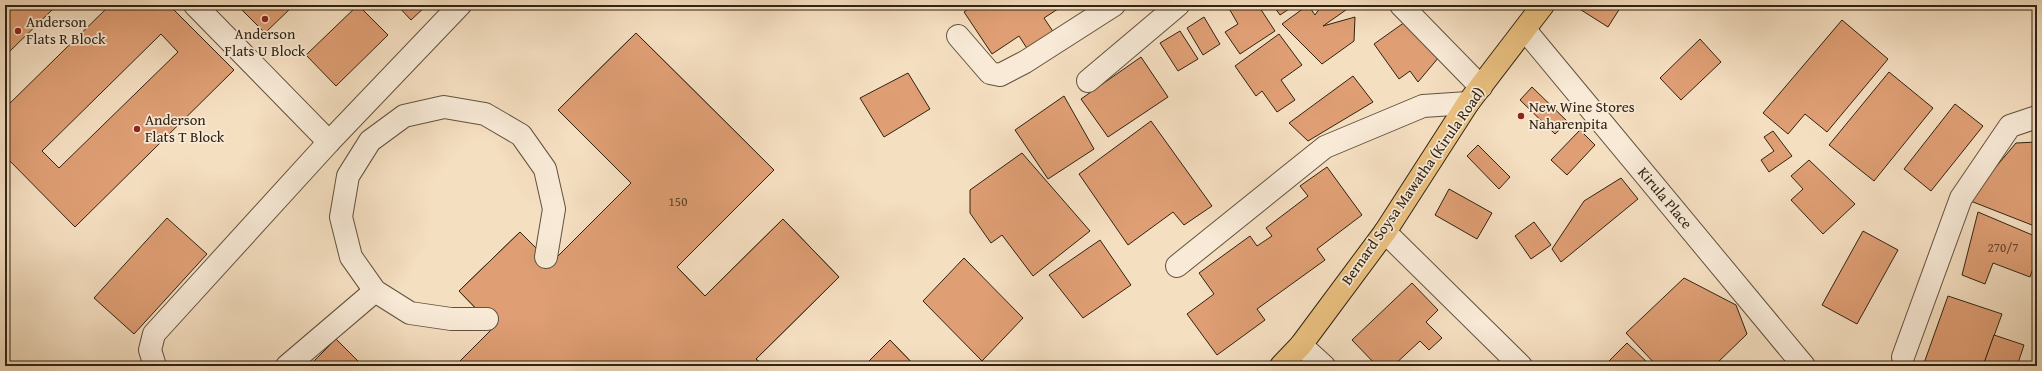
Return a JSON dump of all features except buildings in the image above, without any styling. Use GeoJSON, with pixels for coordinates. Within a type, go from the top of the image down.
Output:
{"type":"FeatureCollection","features":[{"type":"Feature","properties":{"kind":"main road","name":"Bernard Soysa Mawatha (Kirula Road)"},"geometry":{"type":"LineString","coordinates":[[1281,366],[1301,345],[1385,232],[1474,95],[1543,5]]}},
{"type":"Feature","properties":{"kind":"street"},"geometry":{"type":"LineString","coordinates":[[195,5],[329,142]]}},
{"type":"Feature","properties":{"kind":"street"},"geometry":{"type":"LineString","coordinates":[[155,366],[150,350],[154,334],[329,142],[460,5]]}},
{"type":"Feature","properties":{"kind":"street"},"geometry":{"type":"LineString","coordinates":[[958,36],[990,73],[1000,75],[1025,62],[1114,5]]}},
{"type":"Feature","properties":{"kind":"street"},"geometry":{"type":"LineString","coordinates":[[1088,81],[1178,5]]}},
{"type":"Feature","properties":{"kind":"street"},"geometry":{"type":"LineString","coordinates":[[1177,266],[1325,147],[1423,106],[1474,95],[1401,5]]}},
{"type":"Feature","properties":{"kind":"street","name":"Kirula Place"},"geometry":{"type":"LineString","coordinates":[[1525,30],[1804,366]]}},
{"type":"Feature","properties":{"kind":"street"},"geometry":{"type":"LineString","coordinates":[[487,319],[451,319],[410,312],[375,291],[351,257],[341,217],[348,176],[370,141],[404,116],[444,107],[485,114],[521,135],[545,169],[554,209],[546,257]]}},
{"type":"Feature","properties":{"kind":"street"},"geometry":{"type":"LineString","coordinates":[[1903,357],[1961,198],[2010,126],[2037,117]]}},
{"type":"Feature","properties":{"kind":"street"},"geometry":{"type":"LineString","coordinates":[[1385,232],[1521,366]]}},
{"type":"Feature","properties":{"kind":"street"},"geometry":{"type":"LineString","coordinates":[[287,366],[375,291]]}},
{"type":"Feature","properties":{"kind":"street"},"geometry":{"type":"LineString","coordinates":[[1301,345],[1324,366]]}},
{"type":"Feature","properties":{"kind":"place","name":"Anderson Flats U Block"},"geometry":{"type":"Point","coordinates":[265,19]}},
{"type":"Feature","properties":{"kind":"place","name":"Anderson Flats R Block"},"geometry":{"type":"Point","coordinates":[18,31]}},
{"type":"Feature","properties":{"kind":"place","name":"New Wine Stores Naharenpita"},"geometry":{"type":"Point","coordinates":[1521,116]}},
{"type":"Feature","properties":{"kind":"place","name":"Anderson Flats T Block"},"geometry":{"type":"Point","coordinates":[137,129]}}]}
